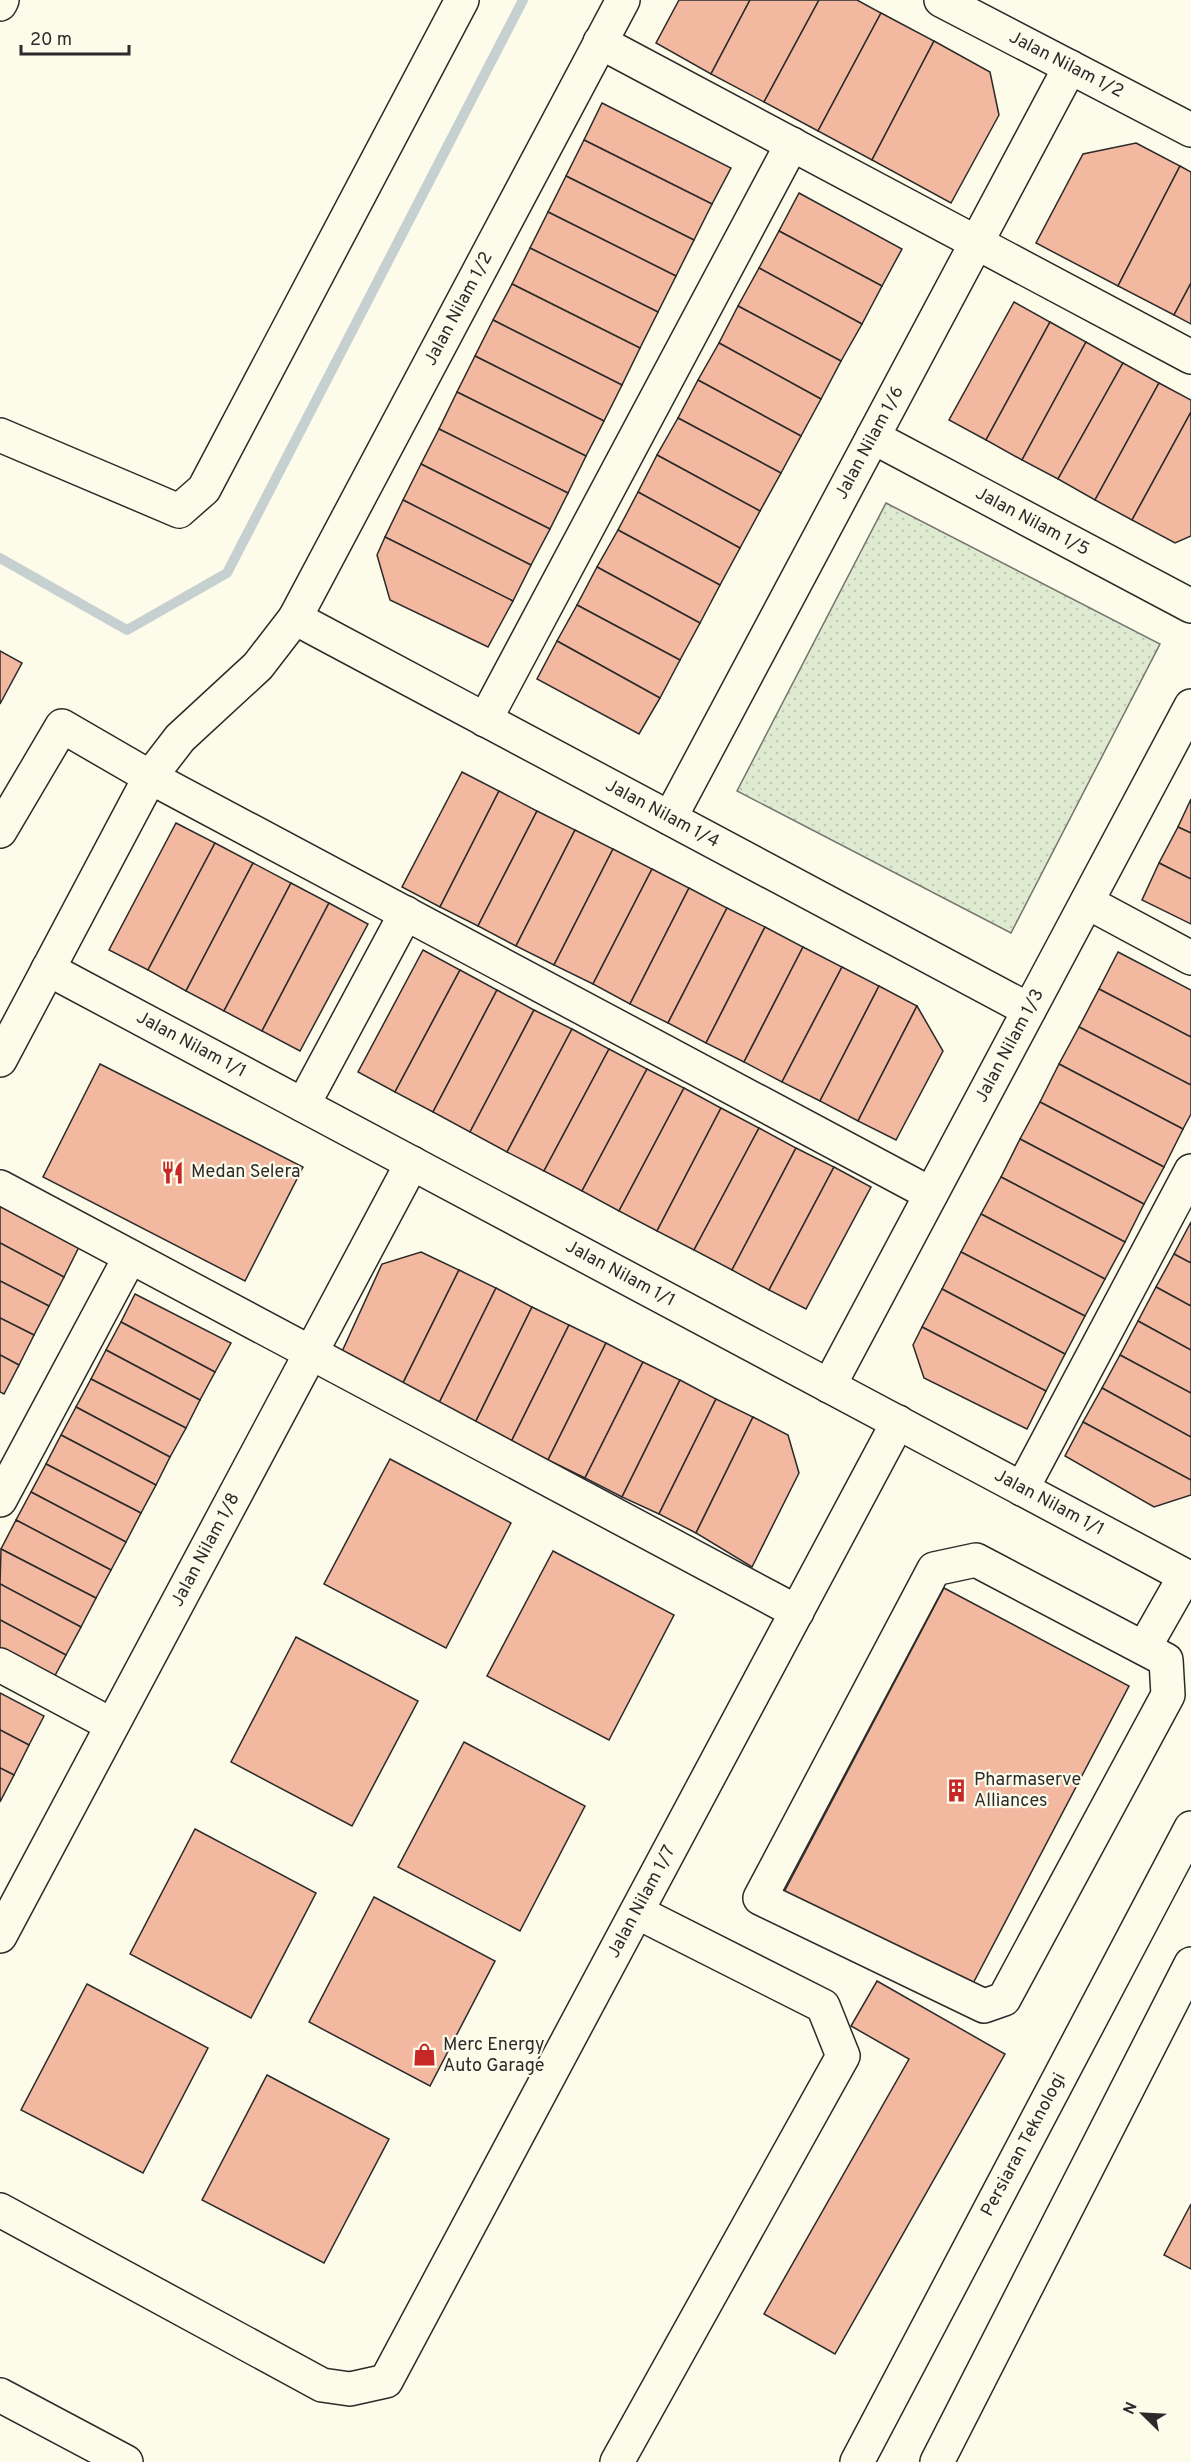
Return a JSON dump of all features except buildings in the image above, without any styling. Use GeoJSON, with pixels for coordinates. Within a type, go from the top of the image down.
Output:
{"type":"FeatureCollection","features":[{"type":"Feature","properties":{"kind":"street"},"geometry":{"type":"LineString","coordinates":[[0,435],[179,511],[204,489],[462,0]]}},
{"type":"Feature","properties":{"kind":"street","name":"Jalan Nilam 1/2"},"geometry":{"type":"LineString","coordinates":[[0,1060],[150,777],[180,738],[258,666],[295,618],[623,0]]}},
{"type":"Feature","properties":{"kind":"street","name":"Jalan Nilam 1/2"},"geometry":{"type":"LineString","coordinates":[[941,0],[1191,130]]}},
{"type":"Feature","properties":{"kind":"street"},"geometry":{"type":"LineString","coordinates":[[600,42],[1191,357]]}},
{"type":"Feature","properties":{"kind":"street","name":"Jalan Nilam 1/6"},"geometry":{"type":"LineString","coordinates":[[670,818],[1070,67]]}},
{"type":"Feature","properties":{"kind":"street"},"geometry":{"type":"LineString","coordinates":[[485,720],[792,144]]}},
{"type":"Feature","properties":{"kind":"street","name":"Jalan Nilam 1/5"},"geometry":{"type":"LineString","coordinates":[[873,437],[1191,606]]}},
{"type":"Feature","properties":{"kind":"street","name":"Jalan Nilam 1/4"},"geometry":{"type":"LineString","coordinates":[[295,618],[1029,1010]]}},
{"type":"Feature","properties":{"kind":"street","name":"Jalan Nilam 1/3"},"geometry":{"type":"LineString","coordinates":[[829,1386],[1191,706]]}},
{"type":"Feature","properties":{"kind":"street"},"geometry":{"type":"LineString","coordinates":[[0,831],[62,726],[150,777],[932,1194]]}},
{"type":"Feature","properties":{"kind":"street"},"geometry":{"type":"LineString","coordinates":[[1087,902],[1191,958]]}},
{"type":"Feature","properties":{"kind":"street"},"geometry":{"type":"LineString","coordinates":[[303,1105],[406,913]]}},
{"type":"Feature","properties":{"kind":"street","name":"Jalan Nilam 1/1"},"geometry":{"type":"LineString","coordinates":[[48,969],[1188,1577]]}},
{"type":"Feature","properties":{"kind":"street","name":"Jalan Nilam 1/8"},"geometry":{"type":"LineString","coordinates":[[0,1936],[412,1163]]}},
{"type":"Feature","properties":{"kind":"street"},"geometry":{"type":"LineString","coordinates":[[1022,1489],[1191,1171]]}},
{"type":"Feature","properties":{"kind":"street"},"geometry":{"type":"LineString","coordinates":[[0,1187],[797,1612]]}},
{"type":"Feature","properties":{"kind":"street"},"geometry":{"type":"LineString","coordinates":[[0,1500],[130,1257]]}},
{"type":"Feature","properties":{"kind":"street","name":"Jalan Nilam 1/7"},"geometry":{"type":"LineString","coordinates":[[0,2210],[322,2385],[350,2389],[386,2381],[897,1422]]}},
{"type":"Feature","properties":{"kind":"street"},"geometry":{"type":"LineString","coordinates":[[976,1560],[1144,1648],[1166,1660],[1168,1695],[1004,1999],[984,2006],[760,1898],[934,1569],[976,1560]]}},
{"type":"Feature","properties":{"kind":"street"},"geometry":{"type":"LineString","coordinates":[[1144,1648],[1188,1577]]}},
{"type":"Feature","properties":{"kind":"street"},"geometry":{"type":"LineString","coordinates":[[0,1665],[112,1725]]}},
{"type":"Feature","properties":{"kind":"street","name":"Persiaran Teknologi"},"geometry":{"type":"LineString","coordinates":[[857,2462],[1191,1828]]}},
{"type":"Feature","properties":{"kind":"street"},"geometry":{"type":"LineString","coordinates":[[617,2462],[843,2056],[823,2006],[637,1912]]}},
{"type":"Feature","properties":{"kind":"street"},"geometry":{"type":"LineString","coordinates":[[937,2462],[1191,1964]]}},
{"type":"Feature","properties":{"kind":"street"},"geometry":{"type":"LineString","coordinates":[[0,2395],[126,2462]]}},
{"type":"Feature","properties":{"kind":"green space"},"geometry":{"type":"Polygon","coordinates":[[[886,503],[1160,644],[1011,933],[737,791],[886,503]]]}},
{"type":"Feature","properties":{"kind":"waterway"},"geometry":{"type":"LineString","coordinates":[[0,558],[127,630],[227,573],[523,0]]}},
{"type":"Feature","properties":{"kind":"place","name":"Medan Selera"},"geometry":{"type":"Point","coordinates":[173,1172]}},
{"type":"Feature","properties":{"kind":"place","name":"Pharmaserve Alliances"},"geometry":{"type":"Point","coordinates":[956,1790]}},
{"type":"Feature","properties":{"kind":"place","name":"Merc Energy Auto Garage"},"geometry":{"type":"Point","coordinates":[425,2055]}}]}
